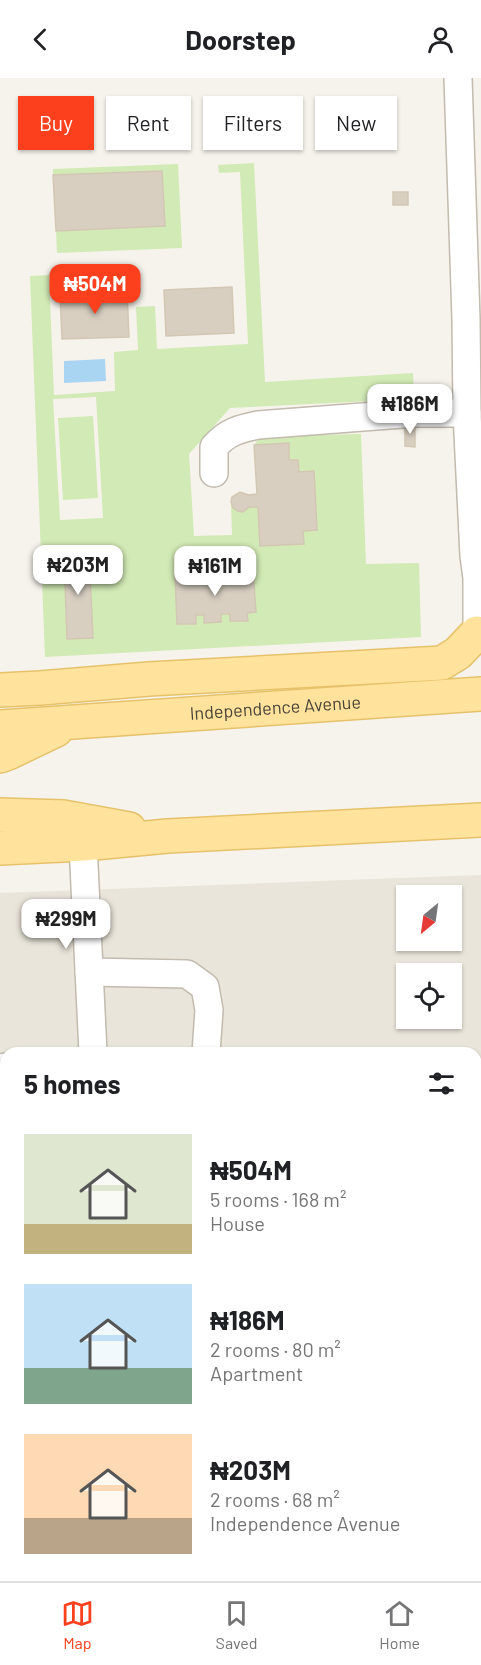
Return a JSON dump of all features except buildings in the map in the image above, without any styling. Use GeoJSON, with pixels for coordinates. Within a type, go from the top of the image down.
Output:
{"type":"FeatureCollection","features":[{"type":"Feature","properties":{"kind":"main road"},"geometry":{"type":"LineString","coordinates":[[0,690],[148,679],[442,663],[458,653],[479,634]]}},
{"type":"Feature","properties":{"kind":"main road","name":"Independence Avenue"},"geometry":{"type":"LineString","coordinates":[[0,727],[481,694]]}},
{"type":"Feature","properties":{"kind":"main road","name":"Independence Avenue"},"geometry":{"type":"LineString","coordinates":[[0,756],[71,723]]}},
{"type":"Feature","properties":{"kind":"main road"},"geometry":{"type":"LineString","coordinates":[[0,815],[63,817],[168,836]]}},
{"type":"Feature","properties":{"kind":"main road"},"geometry":{"type":"LineString","coordinates":[[0,848],[83,844],[168,836],[481,820]]}},
{"type":"Feature","properties":{"kind":"street"},"geometry":{"type":"LineString","coordinates":[[458,78],[473,291],[467,413],[479,634]]}},
{"type":"Feature","properties":{"kind":"street"},"geometry":{"type":"LineString","coordinates":[[214,473],[214,447],[228,434],[245,428],[258,425],[415,413],[467,413]]}},
{"type":"Feature","properties":{"kind":"street"},"geometry":{"type":"LineString","coordinates":[[83,844],[93,1047]]}},
{"type":"Feature","properties":{"kind":"street"},"geometry":{"type":"LineString","coordinates":[[89,972],[187,974],[205,987],[208,1010],[206,1047]]}},
{"type":"Feature","properties":{"kind":"shaded area"},"geometry":{"type":"Polygon","coordinates":[[[481,875],[481,1047],[0,1047],[0,893],[481,875]]]}},
{"type":"Feature","properties":{"kind":"green space"},"geometry":{"type":"Polygon","coordinates":[[[254,163],[265,382],[413,373],[414,399],[230,408],[189,454],[194,536],[232,535],[231,502],[236,509],[243,512],[249,507],[258,507],[260,546],[303,544],[303,531],[317,530],[314,471],[299,472],[298,460],[289,460],[288,443],[254,445],[261,436],[361,434],[366,564],[419,563],[421,637],[45,657],[30,276],[49,275],[54,395],[115,391],[114,352],[138,350],[136,307],[155,306],[157,349],[248,344],[240,172],[219,173],[218,165],[254,163]],[[96,397],[53,399],[60,520],[103,518],[96,397]],[[89,553],[64,555],[68,638],[93,637],[89,553]],[[253,572],[175,575],[177,624],[196,624],[196,615],[204,615],[205,623],[221,622],[221,614],[230,614],[231,621],[248,621],[247,613],[256,612],[253,572]]]}},
{"type":"Feature","properties":{"kind":"green space"},"geometry":{"type":"Polygon","coordinates":[[[178,164],[182,248],[57,253],[56,231],[165,226],[162,171],[53,175],[53,169],[178,164]]]}},
{"type":"Feature","properties":{"kind":"green space"},"geometry":{"type":"Polygon","coordinates":[[[93,416],[98,498],[63,500],[58,418],[93,416]]]}},
{"type":"Feature","properties":{"kind":"water"},"geometry":{"type":"Polygon","coordinates":[[[105,359],[106,381],[64,383],[64,361],[105,359]]]}}]}
